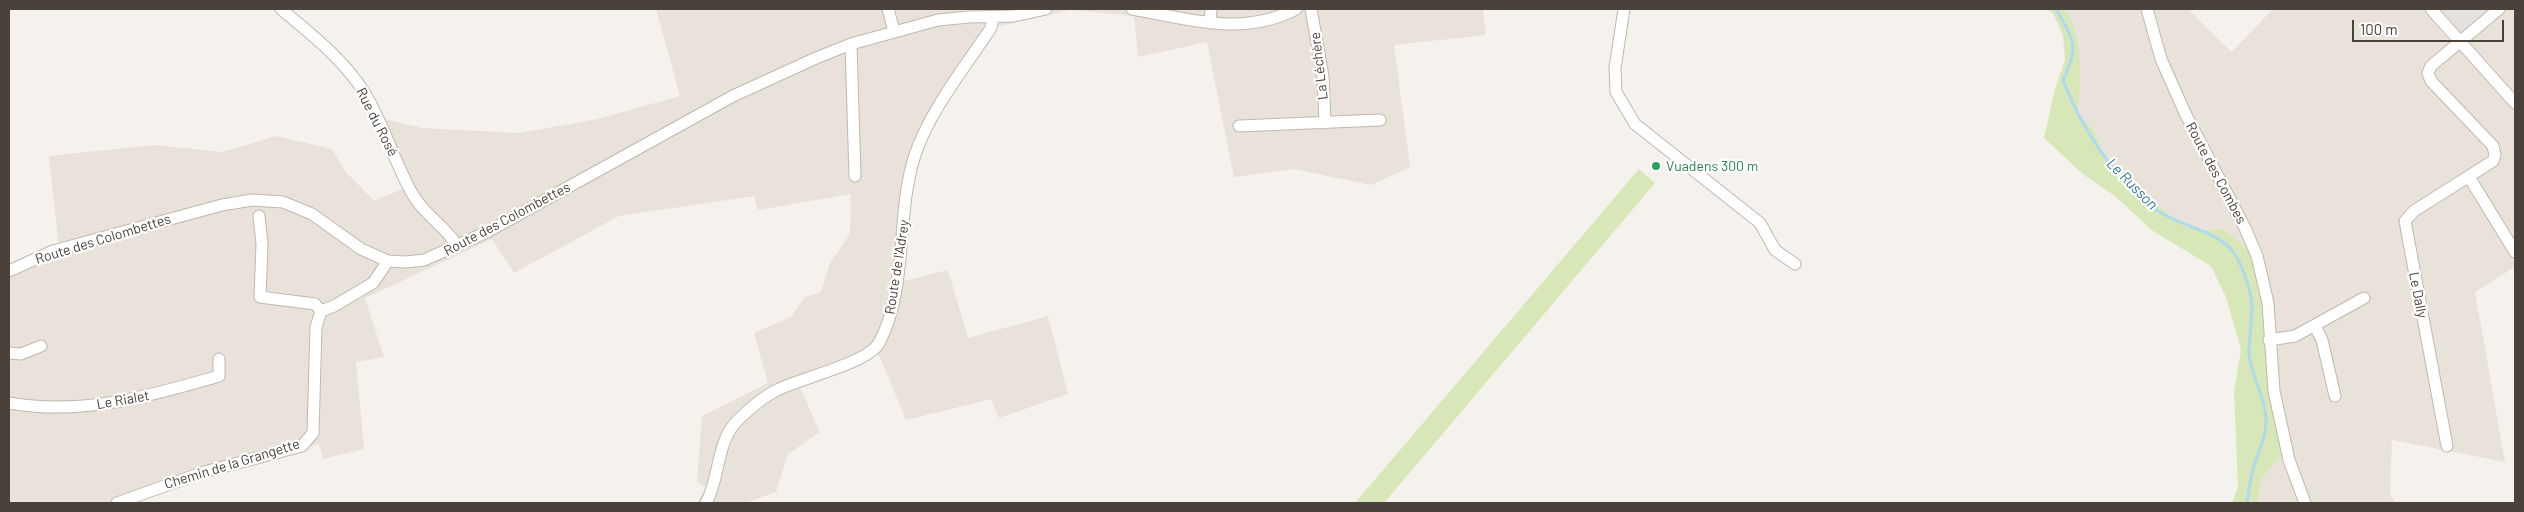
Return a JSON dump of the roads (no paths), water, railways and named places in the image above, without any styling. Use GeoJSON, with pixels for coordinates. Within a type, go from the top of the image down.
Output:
{"type":"FeatureCollection","features":[{"type":"Feature","properties":{"kind":"street","name":"Rue du Rosé"},"geometry":{"type":"LineString","coordinates":[[281,9],[343,65],[364,92],[413,195],[429,217],[454,240],[457,246]]}},
{"type":"Feature","properties":{"kind":"street"},"geometry":{"type":"LineString","coordinates":[[888,9],[894,31]]}},
{"type":"Feature","properties":{"kind":"street","name":"Route des Colombettes"},"geometry":{"type":"LineString","coordinates":[[9,272],[54,251],[222,205],[252,200],[283,202],[312,214],[361,249],[388,261],[424,260],[487,232],[740,92],[850,44],[938,20],[1014,16],[1046,9]]}},
{"type":"Feature","properties":{"kind":"street"},"geometry":{"type":"LineString","coordinates":[[1132,9],[1210,23],[1234,25],[1256,24],[1282,16],[1296,9]]}},
{"type":"Feature","properties":{"kind":"street"},"geometry":{"type":"LineString","coordinates":[[1210,23],[1211,9]]}},
{"type":"Feature","properties":{"kind":"street","name":"La Léchère"},"geometry":{"type":"LineString","coordinates":[[1312,9],[1323,76],[1325,123]]}},
{"type":"Feature","properties":{"kind":"street"},"geometry":{"type":"LineString","coordinates":[[1624,9],[1615,68],[1616,92],[1635,124],[1760,223],[1775,250],[1795,264]]}},
{"type":"Feature","properties":{"kind":"street","name":"Route des Combes"},"geometry":{"type":"LineString","coordinates":[[2147,9],[2160,59],[2184,113],[2252,241],[2265,284],[2268,302],[2269,340],[2274,390],[2279,416],[2289,460],[2305,503]]}},
{"type":"Feature","properties":{"kind":"street"},"geometry":{"type":"LineString","coordinates":[[2431,9],[2515,103]]}},
{"type":"Feature","properties":{"kind":"street","name":"Le Dally"},"geometry":{"type":"LineString","coordinates":[[2447,446],[2405,224],[2408,215],[2493,161],[2495,155],[2493,146],[2430,80],[2428,73],[2431,66],[2500,9]]}},
{"type":"Feature","properties":{"kind":"street","name":"Route de l'Adrey"},"geometry":{"type":"LineString","coordinates":[[706,503],[713,489],[726,439],[734,424],[745,413],[776,390],[865,357],[879,344],[890,315],[914,158],[949,91],[991,28],[994,18]]}},
{"type":"Feature","properties":{"kind":"street"},"geometry":{"type":"LineString","coordinates":[[850,44],[855,176]]}},
{"type":"Feature","properties":{"kind":"street"},"geometry":{"type":"LineString","coordinates":[[1239,126],[1380,120]]}},
{"type":"Feature","properties":{"kind":"street"},"geometry":{"type":"LineString","coordinates":[[2470,177],[2515,252]]}},
{"type":"Feature","properties":{"kind":"street"},"geometry":{"type":"LineString","coordinates":[[259,216],[262,244],[260,297],[315,304],[321,311],[334,306],[373,283],[388,261]]}},
{"type":"Feature","properties":{"kind":"street"},"geometry":{"type":"LineString","coordinates":[[2269,340],[2295,336],[2364,298]]}},
{"type":"Feature","properties":{"kind":"street","name":"Chemin de la Grangette"},"geometry":{"type":"LineString","coordinates":[[117,503],[186,478],[302,446],[313,433],[316,327],[321,311]]}},
{"type":"Feature","properties":{"kind":"street"},"geometry":{"type":"LineString","coordinates":[[2315,326],[2322,340],[2335,396]]}},
{"type":"Feature","properties":{"kind":"street"},"geometry":{"type":"LineString","coordinates":[[9,353],[21,354],[41,346]]}},
{"type":"Feature","properties":{"kind":"street","name":"Le Rialet"},"geometry":{"type":"LineString","coordinates":[[9,403],[69,408],[119,403],[219,376],[219,359]]}},
{"type":"Feature","properties":{"kind":"waterway","name":"Le Russon"},"geometry":{"type":"LineString","coordinates":[[2056,9],[2073,43],[2072,58],[2063,80],[2079,116],[2102,153],[2115,170],[2144,200],[2169,217],[2214,236],[2230,248],[2242,268],[2252,302],[2250,361],[2263,404],[2266,423],[2266,429],[2252,475],[2247,503]]}},
{"type":"Feature","properties":{"kind":"place","name":"Vuadens 300 m"},"geometry":{"type":"Point","coordinates":[1656,166]}}]}
